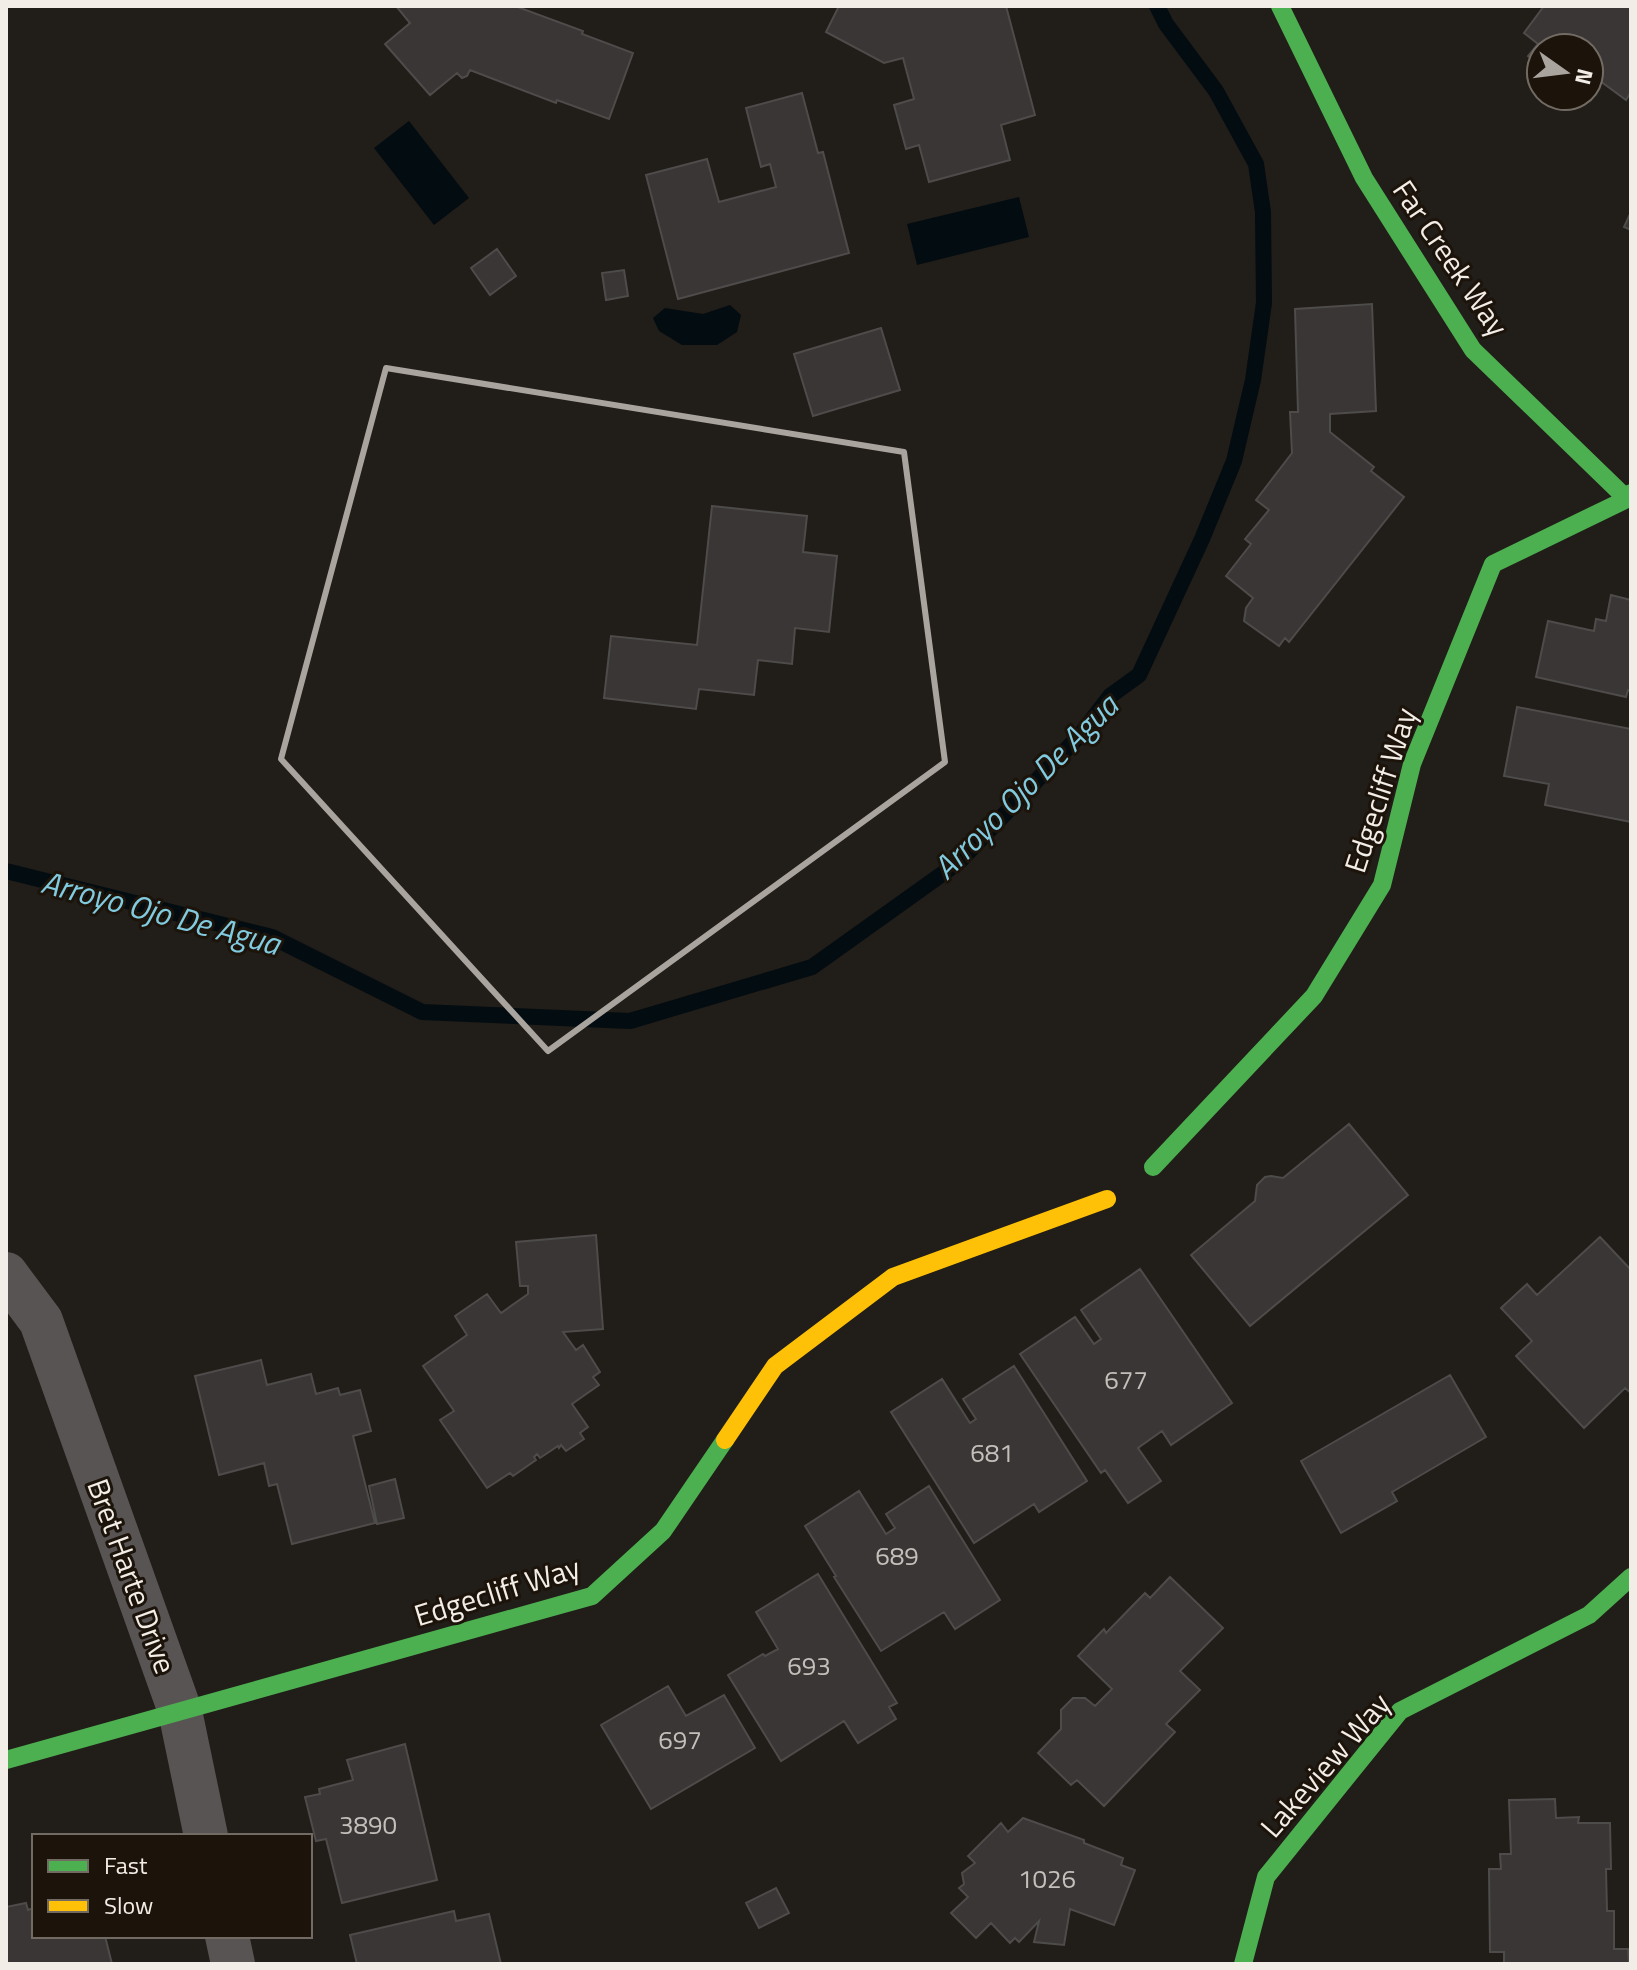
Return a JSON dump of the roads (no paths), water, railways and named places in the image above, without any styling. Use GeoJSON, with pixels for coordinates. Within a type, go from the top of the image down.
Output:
{"type":"FeatureCollection","features":[{"type":"Feature","properties":{"kind":"street","name":"Far Creek Way"},"geometry":{"type":"LineString","coordinates":[[1280,6],[1364,178],[1473,350],[1630,497]]}},
{"type":"Feature","properties":{"kind":"street","name":"Edgecliff Way"},"geometry":{"type":"LineString","coordinates":[[1153,1167],[1314,996],[1382,885],[1412,764],[1493,564],[1630,497]]}},
{"type":"Feature","properties":{"kind":"street","name":"Edgecliff Way"},"geometry":{"type":"LineString","coordinates":[[6,1760],[592,1596],[663,1531],[775,1366],[893,1277],[1107,1199]]}},
{"type":"Feature","properties":{"kind":"street","name":"Bret Harte Drive"},"geometry":{"type":"LineString","coordinates":[[6,1274],[41,1321],[180,1711],[206,1834]]}},
{"type":"Feature","properties":{"kind":"street","name":"Lakeview Way"},"geometry":{"type":"LineString","coordinates":[[1243,1964],[1266,1877],[1400,1711],[1589,1615],[1631,1577]]}},
{"type":"Feature","properties":{"kind":"street"},"geometry":{"type":"LineString","coordinates":[[227,1938],[233,1964]]}},
{"type":"Feature","properties":{"kind":"waterway","name":"Arroyo Ojo De Agua"},"geometry":{"type":"LineString","coordinates":[[6,871],[272,937],[422,1012],[630,1021],[812,967],[959,862],[1081,734],[1110,696],[1139,675],[1202,539],[1234,461],[1253,380],[1264,303],[1263,212],[1256,164],[1216,91],[1166,24],[1157,6]]}}]}
